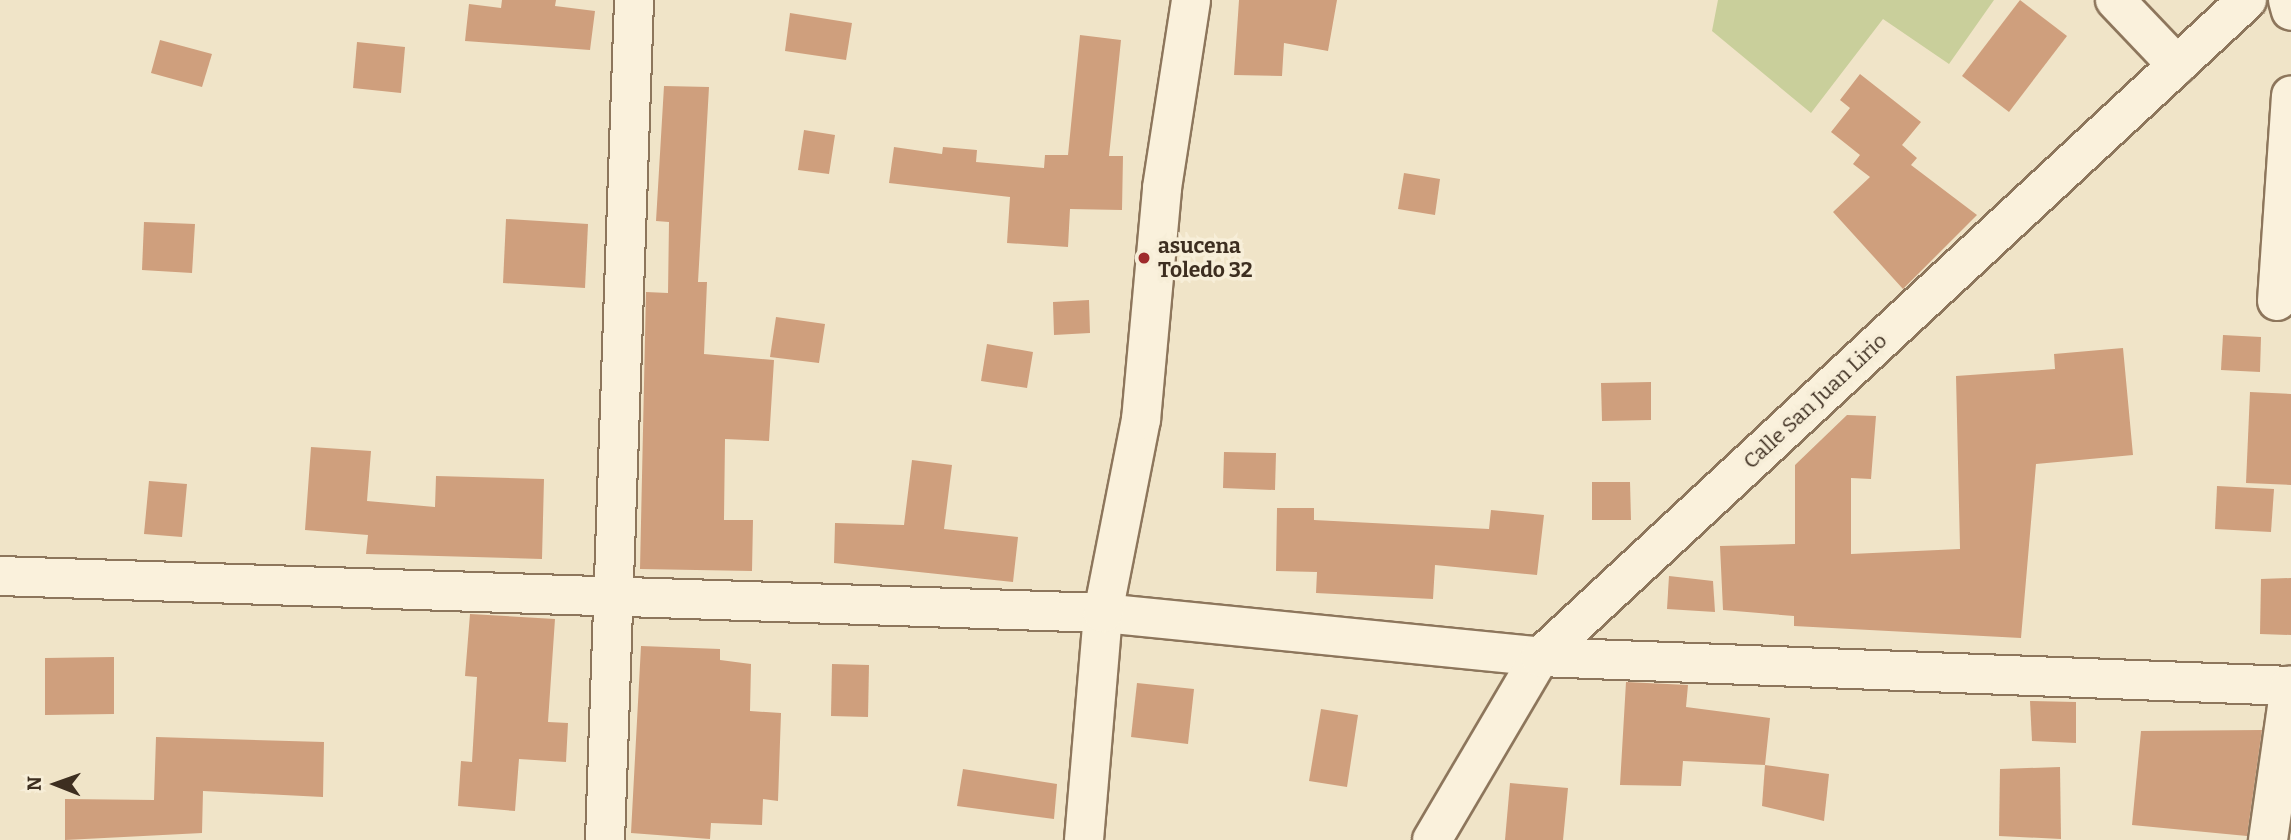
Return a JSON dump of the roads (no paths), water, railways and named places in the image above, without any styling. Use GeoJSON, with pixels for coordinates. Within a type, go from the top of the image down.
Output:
{"type":"FeatureCollection","features":[{"type":"Feature","properties":{"kind":"street"},"geometry":{"type":"LineString","coordinates":[[605,840],[634,0]]}},
{"type":"Feature","properties":{"kind":"street"},"geometry":{"type":"LineString","coordinates":[[1084,840],[1103,613],[1141,421],[1162,188],[1192,0]]}},
{"type":"Feature","properties":{"kind":"street"},"geometry":{"type":"LineString","coordinates":[[2115,0],[2177,65]]}},
{"type":"Feature","properties":{"kind":"street","name":"Calle San Juan Lirio"},"geometry":{"type":"LineString","coordinates":[[1432,840],[1541,657],[2247,0]]}},
{"type":"Feature","properties":{"kind":"street"},"geometry":{"type":"LineString","coordinates":[[2288,0],[2291,11]]}},
{"type":"Feature","properties":{"kind":"street"},"geometry":{"type":"LineString","coordinates":[[2277,301],[2291,95]]}},
{"type":"Feature","properties":{"kind":"street"},"geometry":{"type":"LineString","coordinates":[[0,576],[612,592],[1103,613],[1541,657],[2290,686],[2268,840]]}},
{"type":"Feature","properties":{"kind":"place","name":"asucena Toledo 32"},"geometry":{"type":"Point","coordinates":[1144,258]}}]}
